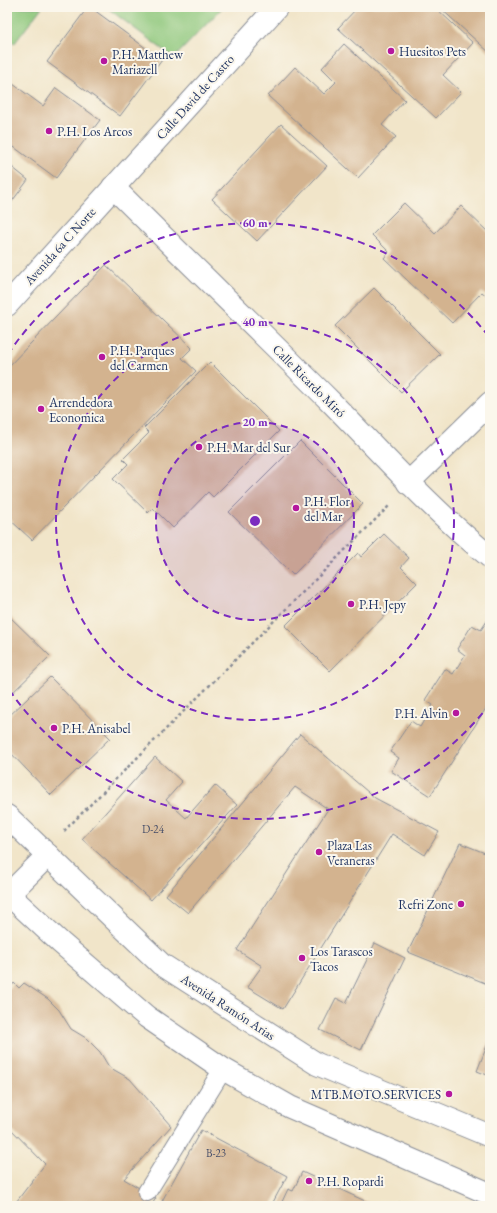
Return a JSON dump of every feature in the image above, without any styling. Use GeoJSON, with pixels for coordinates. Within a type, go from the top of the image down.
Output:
{"type":"FeatureCollection","features":[{"type":"Feature","properties":{"kind":"main road","name":"Calle David de Castro"},"geometry":{"type":"LineString","coordinates":[[113,187],[277,7]]}},
{"type":"Feature","properties":{"kind":"main road","name":"Avenida 6a C Norte"},"geometry":{"type":"LineString","coordinates":[[7,305],[113,187]]}},
{"type":"Feature","properties":{"kind":"main road","name":"Calle Ricardo Miró"},"geometry":{"type":"LineString","coordinates":[[113,187],[330,402],[408,483],[461,533],[490,557]]}},
{"type":"Feature","properties":{"kind":"main road"},"geometry":{"type":"LineString","coordinates":[[408,483],[490,403]]}},
{"type":"Feature","properties":{"kind":"main road","name":"Avenida Ramón Arias"},"geometry":{"type":"LineString","coordinates":[[7,816],[161,964],[317,1064],[490,1136]]}},
{"type":"Feature","properties":{"kind":"main road"},"geometry":{"type":"LineString","coordinates":[[48,855],[8,894],[147,1017],[223,1069],[290,1107],[490,1194]]}},
{"type":"Feature","properties":{"kind":"lane"},"geometry":{"type":"LineString","coordinates":[[147,1192],[223,1069]]}},
{"type":"Feature","properties":{"kind":"path"},"geometry":{"type":"LineString","coordinates":[[64,832],[391,504]]}},
{"type":"Feature","properties":{"kind":"green space"},"geometry":{"type":"Polygon","coordinates":[[[7,7],[42,7],[14,44],[7,38],[7,7]]]}},
{"type":"Feature","properties":{"kind":"green space"},"geometry":{"type":"Polygon","coordinates":[[[106,7],[223,7],[174,58],[106,7]]]}},
{"type":"Feature","properties":{"kind":"building","name":"P.H. Matthew Mariazell"},"geometry":{"type":"Polygon","coordinates":[[[88,7],[162,60],[120,116],[47,62],[88,7]]]}},
{"type":"Feature","properties":{"kind":"building"},"geometry":{"type":"Polygon","coordinates":[[[358,7],[435,7],[473,43],[443,75],[461,92],[436,118],[338,28],[358,7]]]}},
{"type":"Feature","properties":{"kind":"building"},"geometry":{"type":"Polygon","coordinates":[[[439,7],[490,7],[490,53],[439,7]]]}},
{"type":"Feature","properties":{"kind":"building"},"geometry":{"type":"Polygon","coordinates":[[[344,44],[405,100],[382,125],[396,137],[358,178],[268,96],[295,67],[324,94],[336,82],[322,68],[344,44]]]}},
{"type":"Feature","properties":{"kind":"building","name":"P.H. Los Arcos"},"geometry":{"type":"Polygon","coordinates":[[[13,84],[43,106],[56,88],[100,120],[56,178],[7,142],[7,92],[13,84]]]}},
{"type":"Feature","properties":{"kind":"building"},"geometry":{"type":"Polygon","coordinates":[[[281,124],[327,166],[257,241],[212,199],[281,124]]]}},
{"type":"Feature","properties":{"kind":"building"},"geometry":{"type":"Polygon","coordinates":[[[7,163],[28,180],[7,208],[7,163]]]}},
{"type":"Feature","properties":{"kind":"building"},"geometry":{"type":"Polygon","coordinates":[[[404,203],[435,233],[461,206],[490,234],[490,299],[482,292],[452,323],[384,258],[389,252],[372,235],[404,203]]]}},
{"type":"Feature","properties":{"kind":"building"},"geometry":{"type":"Polygon","coordinates":[[[106,265],[192,348],[182,358],[196,371],[32,540],[7,517],[7,368],[106,265]]]}},
{"type":"Feature","properties":{"kind":"building"},"geometry":{"type":"Polygon","coordinates":[[[374,288],[440,354],[401,392],[335,326],[374,288]]]}},
{"type":"Feature","properties":{"kind":"building","name":"P.H. Mar del Sur"},"geometry":{"type":"Polygon","coordinates":[[[210,362],[279,431],[213,497],[208,492],[173,528],[153,508],[148,513],[113,479],[128,464],[123,459],[149,433],[144,428],[210,362]]]}},
{"type":"Feature","properties":{"kind":"building","name":"P.H. Flor del Mar"},"geometry":{"type":"Polygon","coordinates":[[[300,441],[363,504],[293,575],[229,512],[300,441]]]}},
{"type":"Feature","properties":{"kind":"building","name":"P.H. Jepy"},"geometry":{"type":"Polygon","coordinates":[[[384,534],[409,558],[401,567],[417,583],[330,671],[285,626],[358,553],[361,557],[384,534]]]}},
{"type":"Feature","properties":{"kind":"building"},"geometry":{"type":"Polygon","coordinates":[[[7,614],[50,656],[7,698],[7,614]]]}},
{"type":"Feature","properties":{"kind":"building","name":"P.H. Alvin"},"geometry":{"type":"Polygon","coordinates":[[[489,618],[490,702],[430,796],[391,771],[399,758],[390,752],[411,721],[420,727],[433,705],[425,700],[445,669],[453,674],[465,655],[457,649],[472,625],[481,630],[489,618]]]}},
{"type":"Feature","properties":{"kind":"building","name":"P.H. Anisabel"},"geometry":{"type":"Polygon","coordinates":[[[50,677],[110,738],[51,795],[7,749],[7,718],[50,677]]]}},
{"type":"Feature","properties":{"kind":"building"},"geometry":{"type":"Polygon","coordinates":[[[300,734],[375,798],[439,832],[425,855],[392,834],[283,1009],[247,987],[262,966],[237,950],[328,809],[295,787],[188,913],[166,895],[300,734]]]}},
{"type":"Feature","properties":{"kind":"building"},"geometry":{"type":"Polygon","coordinates":[[[155,757],[182,782],[166,800],[186,818],[215,785],[237,805],[151,900],[82,839],[155,757]]]}},
{"type":"Feature","properties":{"kind":"building","name":"Refri Zone"},"geometry":{"type":"Polygon","coordinates":[[[460,843],[490,855],[490,985],[408,952],[460,843]]]}},
{"type":"Feature","properties":{"kind":"building"},"geometry":{"type":"Polygon","coordinates":[[[375,943],[405,958],[361,1050],[320,1030],[336,998],[346,1003],[375,943]]]}},
{"type":"Feature","properties":{"kind":"building"},"geometry":{"type":"Polygon","coordinates":[[[14,983],[19,988],[24,983],[48,999],[59,1010],[71,1029],[86,1038],[100,1052],[109,1067],[130,1079],[171,1126],[124,1179],[156,1198],[151,1206],[13,1206],[45,1164],[7,1125],[7,987],[9,989],[14,983]]]}},
{"type":"Feature","properties":{"kind":"building"},"geometry":{"type":"Polygon","coordinates":[[[490,1038],[490,1076],[477,1071],[490,1038]]]}},
{"type":"Feature","properties":{"kind":"building"},"geometry":{"type":"Polygon","coordinates":[[[201,1130],[287,1176],[271,1206],[171,1206],[162,1201],[201,1130]]]}},
{"type":"Feature","properties":{"kind":"building","name":"P.H. Ropardi"},"geometry":{"type":"Polygon","coordinates":[[[302,1172],[376,1206],[280,1206],[288,1189],[293,1191],[302,1172]]]}},
{"type":"Feature","properties":{"kind":"building"},"geometry":{"type":"Polygon","coordinates":[[[399,1202],[408,1206],[398,1206],[399,1202]]]}},
{"type":"Feature","properties":{"kind":"place","name":"Huesitos Pets"},"geometry":{"type":"Point","coordinates":[391,51]}},
{"type":"Feature","properties":{"kind":"place","name":"P.H. Matthew Mariazell"},"geometry":{"type":"Point","coordinates":[104,61]}},
{"type":"Feature","properties":{"kind":"place","name":"P.H. Los Arcos"},"geometry":{"type":"Point","coordinates":[49,131]}},
{"type":"Feature","properties":{"kind":"place","name":"P.H. Parques del Carmen"},"geometry":{"type":"Point","coordinates":[102,357]}},
{"type":"Feature","properties":{"kind":"place","name":"Arrendedora Economica"},"geometry":{"type":"Point","coordinates":[41,409]}},
{"type":"Feature","properties":{"kind":"place","name":"P.H. Mar del Sur"},"geometry":{"type":"Point","coordinates":[199,447]}},
{"type":"Feature","properties":{"kind":"place","name":"P.H. Flor del Mar"},"geometry":{"type":"Point","coordinates":[296,508]}},
{"type":"Feature","properties":{"kind":"place","name":"P.H. Jepy"},"geometry":{"type":"Point","coordinates":[351,604]}},
{"type":"Feature","properties":{"kind":"place","name":"P.H. Alvin"},"geometry":{"type":"Point","coordinates":[456,713]}},
{"type":"Feature","properties":{"kind":"place","name":"P.H. Anisabel"},"geometry":{"type":"Point","coordinates":[54,728]}},
{"type":"Feature","properties":{"kind":"place","name":"Plaza Las Veraneras"},"geometry":{"type":"Point","coordinates":[319,852]}},
{"type":"Feature","properties":{"kind":"place","name":"Refri Zone"},"geometry":{"type":"Point","coordinates":[461,904]}},
{"type":"Feature","properties":{"kind":"place","name":"Los Tarascos Tacos"},"geometry":{"type":"Point","coordinates":[302,958]}},
{"type":"Feature","properties":{"kind":"place","name":"MTB.MOTO.SERVICES"},"geometry":{"type":"Point","coordinates":[449,1094]}},
{"type":"Feature","properties":{"kind":"place","name":"P.H. Ropardi"},"geometry":{"type":"Point","coordinates":[309,1181]}}]}
